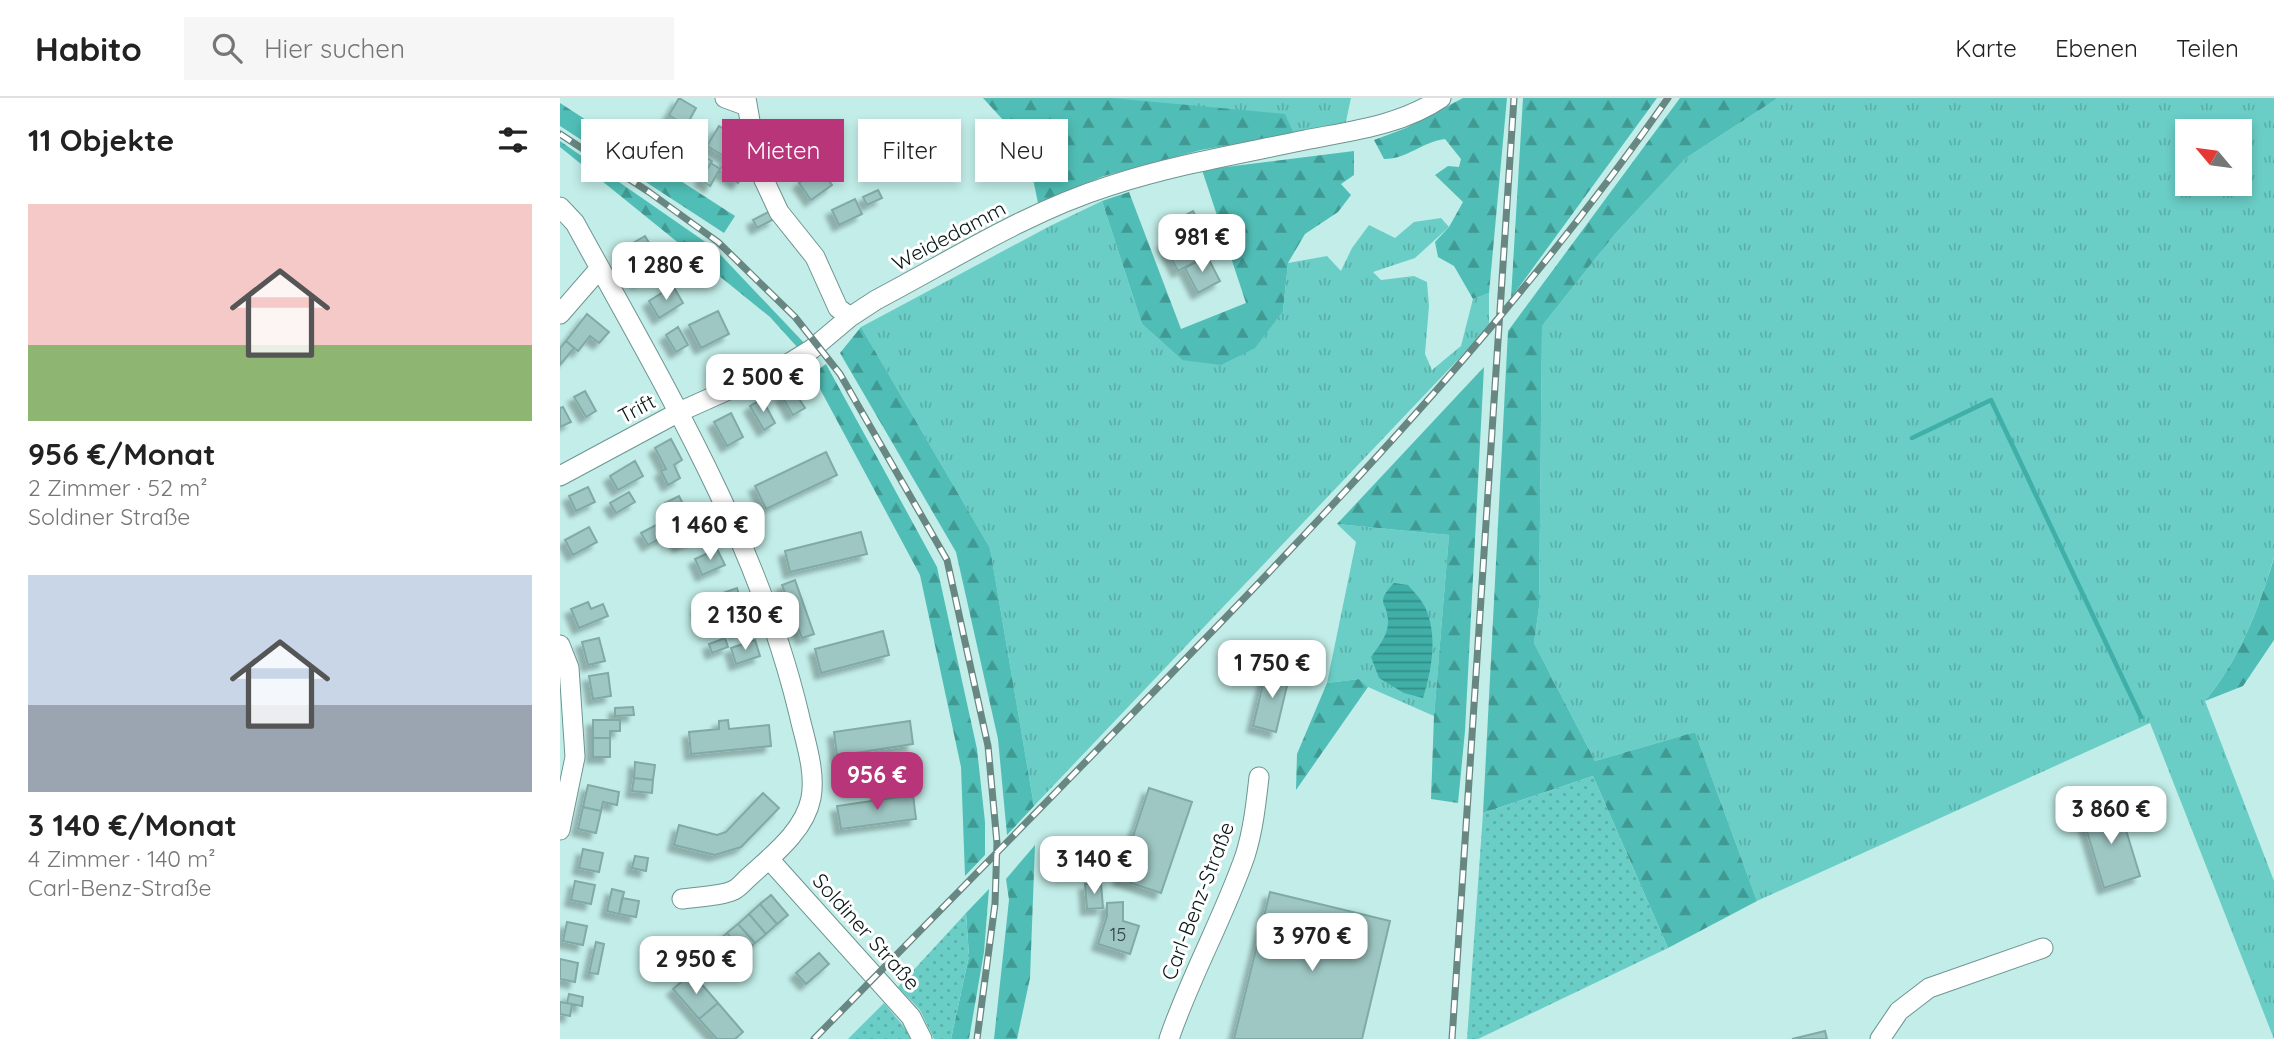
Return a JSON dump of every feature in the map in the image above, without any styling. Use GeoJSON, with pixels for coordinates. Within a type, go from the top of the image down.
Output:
{"type":"FeatureCollection","features":[{"type":"Feature","properties":{"kind":"street"},"geometry":{"type":"LineString","coordinates":[[725,98],[747,102],[758,167],[779,212],[815,257],[838,308],[850,317]]}},
{"type":"Feature","properties":{"kind":"street","name":"Weidedamm"},"geometry":{"type":"LineString","coordinates":[[812,349],[850,317],[1042,212],[1109,186],[1201,160],[1374,126],[1424,109],[1441,98]]}},
{"type":"Feature","properties":{"kind":"street"},"geometry":{"type":"LineString","coordinates":[[560,207],[575,223],[679,412],[763,595],[793,690],[813,782],[811,800],[796,830],[769,859],[733,891],[682,899]]}},
{"type":"Feature","properties":{"kind":"street"},"geometry":{"type":"LineString","coordinates":[[560,314],[600,268]]}},
{"type":"Feature","properties":{"kind":"street","name":"Trift"},"geometry":{"type":"LineString","coordinates":[[560,476],[679,412],[791,362],[812,349]]}},
{"type":"Feature","properties":{"kind":"street"},"geometry":{"type":"LineString","coordinates":[[560,645],[569,668],[575,757],[560,830]]}},
{"type":"Feature","properties":{"kind":"street","name":"Carl-Benz-Straße"},"geometry":{"type":"LineString","coordinates":[[1169,1039],[1196,967],[1245,856],[1259,777]]}},
{"type":"Feature","properties":{"kind":"street","name":"Soldiner Straße"},"geometry":{"type":"LineString","coordinates":[[769,859],[911,1017],[922,1039]]}},
{"type":"Feature","properties":{"kind":"street"},"geometry":{"type":"LineString","coordinates":[[1880,1039],[1899,1011],[1930,988],[2043,947]]}},
{"type":"Feature","properties":{"kind":"green space"},"geometry":{"type":"Polygon","coordinates":[[[983,98],[1112,98],[1285,114],[1294,134],[1201,150],[1104,176],[1038,203],[1034,182],[1068,182],[1068,119],[1002,119],[983,98]]]}},
{"type":"Feature","properties":{"kind":"green space"},"geometry":{"type":"Polygon","coordinates":[[[1112,98],[1351,98],[1345,126],[1294,134],[1112,98]]]}},
{"type":"Feature","properties":{"kind":"green space"},"geometry":{"type":"Polygon","coordinates":[[[1463,98],[1507,98],[1489,293],[1473,299],[1454,266],[1438,257],[1435,242],[1449,227],[1463,202],[1435,175],[1448,166],[1459,167],[1461,159],[1445,139],[1400,156],[1384,159],[1374,140],[1406,128],[1463,98]]]}},
{"type":"Feature","properties":{"kind":"green space"},"geometry":{"type":"Polygon","coordinates":[[[1523,98],[1657,98],[1511,298],[1523,98]]]}},
{"type":"Feature","properties":{"kind":"green space"},"geometry":{"type":"Polygon","coordinates":[[[1680,98],[1778,98],[1686,158],[1615,234],[1542,326],[1539,607],[1534,643],[1595,761],[1695,732],[1757,901],[1668,948],[1593,776],[1483,813],[1508,331],[1680,98]]]}},
{"type":"Feature","properties":{"kind":"green space"},"geometry":{"type":"Polygon","coordinates":[[[1778,98],[2274,98],[2274,557],[2247,633],[2228,669],[2205,701],[2274,881],[2274,1039],[2150,723],[1757,901],[1695,732],[1595,761],[1534,643],[1539,607],[1542,326],[1615,234],[1686,158],[1778,98]]]}},
{"type":"Feature","properties":{"kind":"green space"},"geometry":{"type":"Polygon","coordinates":[[[560,103],[585,119],[581,119],[581,140],[560,126],[560,103]]]}},
{"type":"Feature","properties":{"kind":"green space"},"geometry":{"type":"Polygon","coordinates":[[[560,141],[581,156],[581,164],[560,147],[560,141]]]}},
{"type":"Feature","properties":{"kind":"green space"},"geometry":{"type":"Polygon","coordinates":[[[1354,151],[1354,175],[1341,184],[1351,195],[1338,212],[1305,234],[1288,263],[1283,311],[1255,348],[1221,365],[1182,360],[1142,324],[1102,201],[1129,192],[1181,329],[1246,303],[1202,170],[1354,151]]]}},
{"type":"Feature","properties":{"kind":"green space"},"geometry":{"type":"Polygon","coordinates":[[[603,182],[619,182],[714,248],[806,345],[798,348],[770,317],[603,182]]]}},
{"type":"Feature","properties":{"kind":"green space"},"geometry":{"type":"Polygon","coordinates":[[[646,182],[682,182],[735,216],[724,233],[646,182]]]}},
{"type":"Feature","properties":{"kind":"green space"},"geometry":{"type":"Polygon","coordinates":[[[1102,201],[1142,324],[1182,360],[1283,311],[1288,263],[1327,256],[1341,271],[1352,248],[1369,225],[1395,238],[1414,222],[1441,218],[1449,227],[1415,258],[1373,272],[1381,280],[1414,276],[1427,282],[1429,306],[1425,354],[1432,370],[1461,346],[1473,299],[1489,293],[1489,327],[1034,806],[990,548],[861,327],[1102,201]]]}},
{"type":"Feature","properties":{"kind":"green space"},"geometry":{"type":"Polygon","coordinates":[[[861,327],[990,548],[1034,806],[1007,835],[998,739],[956,552],[840,353],[861,327]]]}},
{"type":"Feature","properties":{"kind":"green space"},"geometry":{"type":"Polygon","coordinates":[[[826,364],[937,567],[977,749],[985,822],[985,855],[965,876],[961,767],[920,575],[812,374],[826,364]]]}},
{"type":"Feature","properties":{"kind":"green space"},"geometry":{"type":"Polygon","coordinates":[[[1484,367],[1465,731],[1458,803],[1431,799],[1434,716],[1449,535],[1337,524],[1484,367]]]}},
{"type":"Feature","properties":{"kind":"green space"},"geometry":{"type":"Polygon","coordinates":[[[1337,524],[1449,535],[1434,716],[1368,687],[1359,679],[1327,683],[1356,542],[1337,524]]]}},
{"type":"Feature","properties":{"kind":"green space"},"geometry":{"type":"Polygon","coordinates":[[[2274,558],[2274,640],[2243,686],[2205,701],[2228,669],[2247,633],[2274,558]]]}},
{"type":"Feature","properties":{"kind":"green space"},"geometry":{"type":"Polygon","coordinates":[[[1359,679],[1368,687],[1296,790],[1297,754],[1327,683],[1359,679]]]}},
{"type":"Feature","properties":{"kind":"green space"},"geometry":{"type":"Polygon","coordinates":[[[1593,776],[1668,948],[1478,1039],[1467,1039],[1483,813],[1593,776]]]}},
{"type":"Feature","properties":{"kind":"green space"},"geometry":{"type":"Polygon","coordinates":[[[1035,845],[1030,978],[1017,1039],[994,1039],[1009,900],[1006,879],[1035,845]]]}},
{"type":"Feature","properties":{"kind":"green space"},"geometry":{"type":"Polygon","coordinates":[[[989,889],[984,952],[969,1039],[951,1039],[969,956],[966,913],[989,889]]]}},
{"type":"Feature","properties":{"kind":"green space"},"geometry":{"type":"Polygon","coordinates":[[[966,913],[969,956],[951,1039],[934,1039],[920,1010],[898,987],[966,913]]]}},
{"type":"Feature","properties":{"kind":"green space"},"geometry":{"type":"Polygon","coordinates":[[[884,1003],[911,1039],[848,1039],[884,1003]]]}},
{"type":"Feature","properties":{"kind":"shaded area"},"geometry":{"type":"Polygon","coordinates":[[[1394,583],[1408,585],[1423,604],[1429,618],[1432,652],[1423,698],[1404,693],[1379,678],[1371,657],[1386,632],[1388,615],[1383,600],[1394,583]]]}},
{"type":"Feature","properties":{"kind":"building"},"geometry":{"type":"Polygon","coordinates":[[[679,98],[696,108],[690,119],[675,119],[669,115],[679,98]]]}},
{"type":"Feature","properties":{"kind":"building"},"geometry":{"type":"Polygon","coordinates":[[[719,126],[722,128],[722,155],[708,144],[719,126]]]}},
{"type":"Feature","properties":{"kind":"building"},"geometry":{"type":"Polygon","coordinates":[[[711,163],[720,169],[710,186],[704,182],[708,182],[708,168],[711,163]]]}},
{"type":"Feature","properties":{"kind":"building"},"geometry":{"type":"Polygon","coordinates":[[[830,182],[832,185],[811,200],[799,183],[830,182]]]}},
{"type":"Feature","properties":{"kind":"building"},"geometry":{"type":"Polygon","coordinates":[[[878,190],[882,198],[867,205],[863,197],[878,190]]]}},
{"type":"Feature","properties":{"kind":"building"},"geometry":{"type":"Polygon","coordinates":[[[855,199],[862,214],[839,225],[832,210],[855,199]]]}},
{"type":"Feature","properties":{"kind":"building"},"geometry":{"type":"Polygon","coordinates":[[[770,211],[774,219],[757,228],[753,220],[770,211]]]}},
{"type":"Feature","properties":{"kind":"building"},"geometry":{"type":"Polygon","coordinates":[[[1193,211],[1200,224],[1180,234],[1173,222],[1193,211]]]}},
{"type":"Feature","properties":{"kind":"building"},"geometry":{"type":"Polygon","coordinates":[[[1186,231],[1201,259],[1178,271],[1163,243],[1186,231]]]}},
{"type":"Feature","properties":{"kind":"building"},"geometry":{"type":"Polygon","coordinates":[[[645,236],[652,248],[644,253],[654,271],[638,281],[627,262],[633,258],[626,247],[645,236]]]}},
{"type":"Feature","properties":{"kind":"building"},"geometry":{"type":"Polygon","coordinates":[[[680,253],[690,273],[677,280],[667,261],[680,253]]]}},
{"type":"Feature","properties":{"kind":"building"},"geometry":{"type":"Polygon","coordinates":[[[1207,256],[1220,281],[1198,293],[1185,268],[1207,256]]]}},
{"type":"Feature","properties":{"kind":"building"},"geometry":{"type":"Polygon","coordinates":[[[673,286],[683,303],[659,318],[649,301],[673,286]]]}},
{"type":"Feature","properties":{"kind":"building"},"geometry":{"type":"Polygon","coordinates":[[[718,311],[729,334],[701,348],[689,325],[718,311]]]}},
{"type":"Feature","properties":{"kind":"building"},"geometry":{"type":"Polygon","coordinates":[[[587,314],[609,332],[599,343],[590,336],[578,351],[566,341],[587,314]]]}},
{"type":"Feature","properties":{"kind":"building"},"geometry":{"type":"Polygon","coordinates":[[[678,327],[688,345],[676,352],[666,335],[678,327]]]}},
{"type":"Feature","properties":{"kind":"building"},"geometry":{"type":"Polygon","coordinates":[[[566,341],[574,348],[560,365],[560,348],[566,341]]]}},
{"type":"Feature","properties":{"kind":"building"},"geometry":{"type":"Polygon","coordinates":[[[792,388],[805,408],[793,415],[781,395],[792,388]]]}},
{"type":"Feature","properties":{"kind":"building"},"geometry":{"type":"Polygon","coordinates":[[[585,391],[596,411],[586,417],[574,397],[585,391]]]}},
{"type":"Feature","properties":{"kind":"building"},"geometry":{"type":"Polygon","coordinates":[[[762,399],[775,423],[764,430],[750,406],[762,399]]]}},
{"type":"Feature","properties":{"kind":"building"},"geometry":{"type":"Polygon","coordinates":[[[563,407],[571,422],[560,427],[560,408],[563,407]]]}},
{"type":"Feature","properties":{"kind":"building"},"geometry":{"type":"Polygon","coordinates":[[[731,413],[743,437],[727,446],[714,422],[731,413]]]}},
{"type":"Feature","properties":{"kind":"building"},"geometry":{"type":"Polygon","coordinates":[[[671,439],[682,460],[674,465],[680,478],[668,485],[661,471],[666,469],[655,448],[671,439]]]}},
{"type":"Feature","properties":{"kind":"building"},"geometry":{"type":"Polygon","coordinates":[[[826,452],[837,475],[766,509],[755,486],[826,452]]]}},
{"type":"Feature","properties":{"kind":"building"},"geometry":{"type":"Polygon","coordinates":[[[635,461],[643,476],[618,490],[610,476],[635,461]]]}},
{"type":"Feature","properties":{"kind":"building"},"geometry":{"type":"Polygon","coordinates":[[[588,487],[595,502],[576,511],[569,496],[588,487]]]}},
{"type":"Feature","properties":{"kind":"building"},"geometry":{"type":"Polygon","coordinates":[[[629,492],[635,502],[616,513],[610,503],[629,492]]]}},
{"type":"Feature","properties":{"kind":"building"},"geometry":{"type":"Polygon","coordinates":[[[679,496],[684,506],[670,512],[665,503],[679,496]]]}},
{"type":"Feature","properties":{"kind":"building"},"geometry":{"type":"Polygon","coordinates":[[[701,508],[708,524],[692,531],[696,538],[679,546],[671,529],[687,521],[685,516],[701,508]]]}},
{"type":"Feature","properties":{"kind":"building"},"geometry":{"type":"Polygon","coordinates":[[[660,523],[666,535],[648,545],[641,533],[660,523]]]}},
{"type":"Feature","properties":{"kind":"building"},"geometry":{"type":"Polygon","coordinates":[[[589,527],[597,542],[573,555],[565,540],[589,527]]]}},
{"type":"Feature","properties":{"kind":"building"},"geometry":{"type":"Polygon","coordinates":[[[861,532],[867,554],[790,572],[785,551],[861,532]]]}},
{"type":"Feature","properties":{"kind":"building"},"geometry":{"type":"Polygon","coordinates":[[[717,549],[725,565],[702,575],[695,559],[717,549]]]}},
{"type":"Feature","properties":{"kind":"building"},"geometry":{"type":"Polygon","coordinates":[[[795,580],[814,634],[802,638],[782,585],[795,580]]]}},
{"type":"Feature","properties":{"kind":"building"},"geometry":{"type":"Polygon","coordinates":[[[737,588],[741,602],[723,608],[727,618],[704,626],[698,607],[719,600],[717,595],[737,588]]]}},
{"type":"Feature","properties":{"kind":"building"},"geometry":{"type":"Polygon","coordinates":[[[588,602],[591,609],[603,604],[608,616],[579,628],[571,609],[588,602]]]}},
{"type":"Feature","properties":{"kind":"building"},"geometry":{"type":"Polygon","coordinates":[[[745,613],[750,626],[735,633],[729,619],[745,613]]]}},
{"type":"Feature","properties":{"kind":"building"},"geometry":{"type":"Polygon","coordinates":[[[883,631],[889,655],[821,673],[815,649],[883,631]]]}},
{"type":"Feature","properties":{"kind":"building"},"geometry":{"type":"Polygon","coordinates":[[[599,638],[605,661],[588,665],[582,642],[599,638]]]}},
{"type":"Feature","properties":{"kind":"building"},"geometry":{"type":"Polygon","coordinates":[[[725,638],[728,647],[712,653],[709,644],[725,638]]]}},
{"type":"Feature","properties":{"kind":"building"},"geometry":{"type":"Polygon","coordinates":[[[755,640],[760,656],[736,664],[731,648],[755,640]]]}},
{"type":"Feature","properties":{"kind":"building"},"geometry":{"type":"Polygon","coordinates":[[[1267,667],[1290,673],[1276,732],[1253,726],[1267,667]]]}},
{"type":"Feature","properties":{"kind":"building"},"geometry":{"type":"Polygon","coordinates":[[[608,673],[611,696],[593,699],[589,676],[608,673]]]}},
{"type":"Feature","properties":{"kind":"building"},"geometry":{"type":"Polygon","coordinates":[[[633,707],[634,715],[615,716],[615,708],[633,707]]]}},
{"type":"Feature","properties":{"kind":"building"},"geometry":{"type":"Polygon","coordinates":[[[593,720],[620,720],[620,731],[610,731],[610,738],[593,738],[593,720]]]}},
{"type":"Feature","properties":{"kind":"building"},"geometry":{"type":"Polygon","coordinates":[[[728,720],[729,729],[769,725],[771,746],[691,754],[689,732],[719,729],[719,721],[728,720]]]}},
{"type":"Feature","properties":{"kind":"building"},"geometry":{"type":"Polygon","coordinates":[[[910,721],[913,744],[837,756],[834,732],[910,721]]]}},
{"type":"Feature","properties":{"kind":"building"},"geometry":{"type":"Polygon","coordinates":[[[593,738],[610,738],[610,757],[593,757],[593,738]]]}},
{"type":"Feature","properties":{"kind":"building"},"geometry":{"type":"Polygon","coordinates":[[[635,762],[655,765],[653,780],[634,778],[635,762]]]}},
{"type":"Feature","properties":{"kind":"building"},"geometry":{"type":"Polygon","coordinates":[[[634,778],[653,780],[652,793],[632,791],[634,778]]]}},
{"type":"Feature","properties":{"kind":"building"},"geometry":{"type":"Polygon","coordinates":[[[588,785],[619,792],[617,805],[603,802],[601,811],[583,807],[588,785]]]}},
{"type":"Feature","properties":{"kind":"building"},"geometry":{"type":"Polygon","coordinates":[[[1149,788],[1192,802],[1161,893],[1119,879],[1149,788]]]}},
{"type":"Feature","properties":{"kind":"building"},"geometry":{"type":"Polygon","coordinates":[[[763,793],[779,808],[741,847],[715,855],[674,845],[679,825],[717,835],[726,832],[763,793]]]}},
{"type":"Feature","properties":{"kind":"building"},"geometry":{"type":"Polygon","coordinates":[[[913,795],[916,819],[841,829],[837,806],[913,795]]]}},
{"type":"Feature","properties":{"kind":"building"},"geometry":{"type":"Polygon","coordinates":[[[2118,804],[2140,876],[2104,888],[2082,815],[2118,804]]]}},
{"type":"Feature","properties":{"kind":"building"},"geometry":{"type":"Polygon","coordinates":[[[583,807],[601,811],[596,833],[578,829],[583,807]]]}},
{"type":"Feature","properties":{"kind":"building"},"geometry":{"type":"Polygon","coordinates":[[[583,849],[603,853],[599,872],[579,868],[583,849]]]}},
{"type":"Feature","properties":{"kind":"building"},"geometry":{"type":"Polygon","coordinates":[[[635,856],[648,858],[646,871],[632,868],[635,856]]]}},
{"type":"Feature","properties":{"kind":"building"},"geometry":{"type":"Polygon","coordinates":[[[575,881],[595,885],[591,904],[571,900],[575,881]]]}},
{"type":"Feature","properties":{"kind":"building"},"geometry":{"type":"Polygon","coordinates":[[[1101,883],[1103,908],[1087,909],[1085,884],[1101,883]]]}},
{"type":"Feature","properties":{"kind":"building"},"geometry":{"type":"Polygon","coordinates":[[[612,889],[624,892],[619,914],[607,911],[612,889]]]}},
{"type":"Feature","properties":{"kind":"building"},"geometry":{"type":"Polygon","coordinates":[[[1270,892],[1390,921],[1362,1039],[1234,1039],[1270,892]]]}},
{"type":"Feature","properties":{"kind":"building"},"geometry":{"type":"Polygon","coordinates":[[[771,895],[788,915],[777,924],[760,904],[771,895]]]}},
{"type":"Feature","properties":{"kind":"building"},"geometry":{"type":"Polygon","coordinates":[[[622,898],[639,901],[636,917],[619,914],[622,898]]]}},
{"type":"Feature","properties":{"kind":"building"},"geometry":{"type":"Polygon","coordinates":[[[1123,902],[1123,921],[1139,926],[1130,954],[1098,944],[1107,916],[1107,903],[1123,902]]]}},
{"type":"Feature","properties":{"kind":"building"},"geometry":{"type":"Polygon","coordinates":[[[760,904],[777,924],[766,934],[749,914],[760,904]]]}},
{"type":"Feature","properties":{"kind":"building"},"geometry":{"type":"Polygon","coordinates":[[[749,914],[766,934],[755,943],[738,924],[749,914]]]}},
{"type":"Feature","properties":{"kind":"building"},"geometry":{"type":"Polygon","coordinates":[[[567,922],[587,926],[583,945],[563,941],[567,922]]]}},
{"type":"Feature","properties":{"kind":"building"},"geometry":{"type":"Polygon","coordinates":[[[738,924],[755,943],[744,953],[727,933],[738,924]]]}},
{"type":"Feature","properties":{"kind":"building"},"geometry":{"type":"Polygon","coordinates":[[[727,933],[744,953],[733,962],[716,943],[727,933]]]}},
{"type":"Feature","properties":{"kind":"building"},"geometry":{"type":"Polygon","coordinates":[[[596,942],[604,944],[598,974],[589,973],[596,942]]]}},
{"type":"Feature","properties":{"kind":"building"},"geometry":{"type":"Polygon","coordinates":[[[819,953],[829,964],[806,984],[796,973],[819,953]]]}},
{"type":"Feature","properties":{"kind":"building"},"geometry":{"type":"Polygon","coordinates":[[[560,959],[578,963],[575,982],[560,979],[560,959]]]}},
{"type":"Feature","properties":{"kind":"building"},"geometry":{"type":"Polygon","coordinates":[[[692,973],[718,1003],[699,1019],[673,989],[692,973]]]}},
{"type":"Feature","properties":{"kind":"building"},"geometry":{"type":"Polygon","coordinates":[[[569,994],[583,997],[582,1006],[567,1003],[569,994]]]}},
{"type":"Feature","properties":{"kind":"building"},"geometry":{"type":"Polygon","coordinates":[[[560,1002],[572,1004],[570,1016],[560,1014],[560,1002]]]}},
{"type":"Feature","properties":{"kind":"building"},"geometry":{"type":"Polygon","coordinates":[[[718,1003],[743,1032],[735,1039],[717,1039],[699,1019],[718,1003]]]}},
{"type":"Feature","properties":{"kind":"building"},"geometry":{"type":"Polygon","coordinates":[[[1825,1031],[1827,1039],[1792,1039],[1825,1031]]]}},
{"type":"Feature","properties":{"kind":"waterway"},"geometry":{"type":"LineString","coordinates":[[1912,438],[1991,400],[2141,717]]}},
{"type":"Feature","properties":{"kind":"railway"},"geometry":{"type":"LineString","coordinates":[[1452,1039],[1514,98]]}},
{"type":"Feature","properties":{"kind":"railway"},"geometry":{"type":"LineString","coordinates":[[814,1039],[1261,581],[1384,449],[1503,313],[1560,243],[1668,98]]}},
{"type":"Feature","properties":{"kind":"railway"},"geometry":{"type":"LineString","coordinates":[[560,134],[649,192],[718,242],[795,317],[840,374],[947,560],[988,746],[997,843],[995,904],[977,1039]]}}]}
